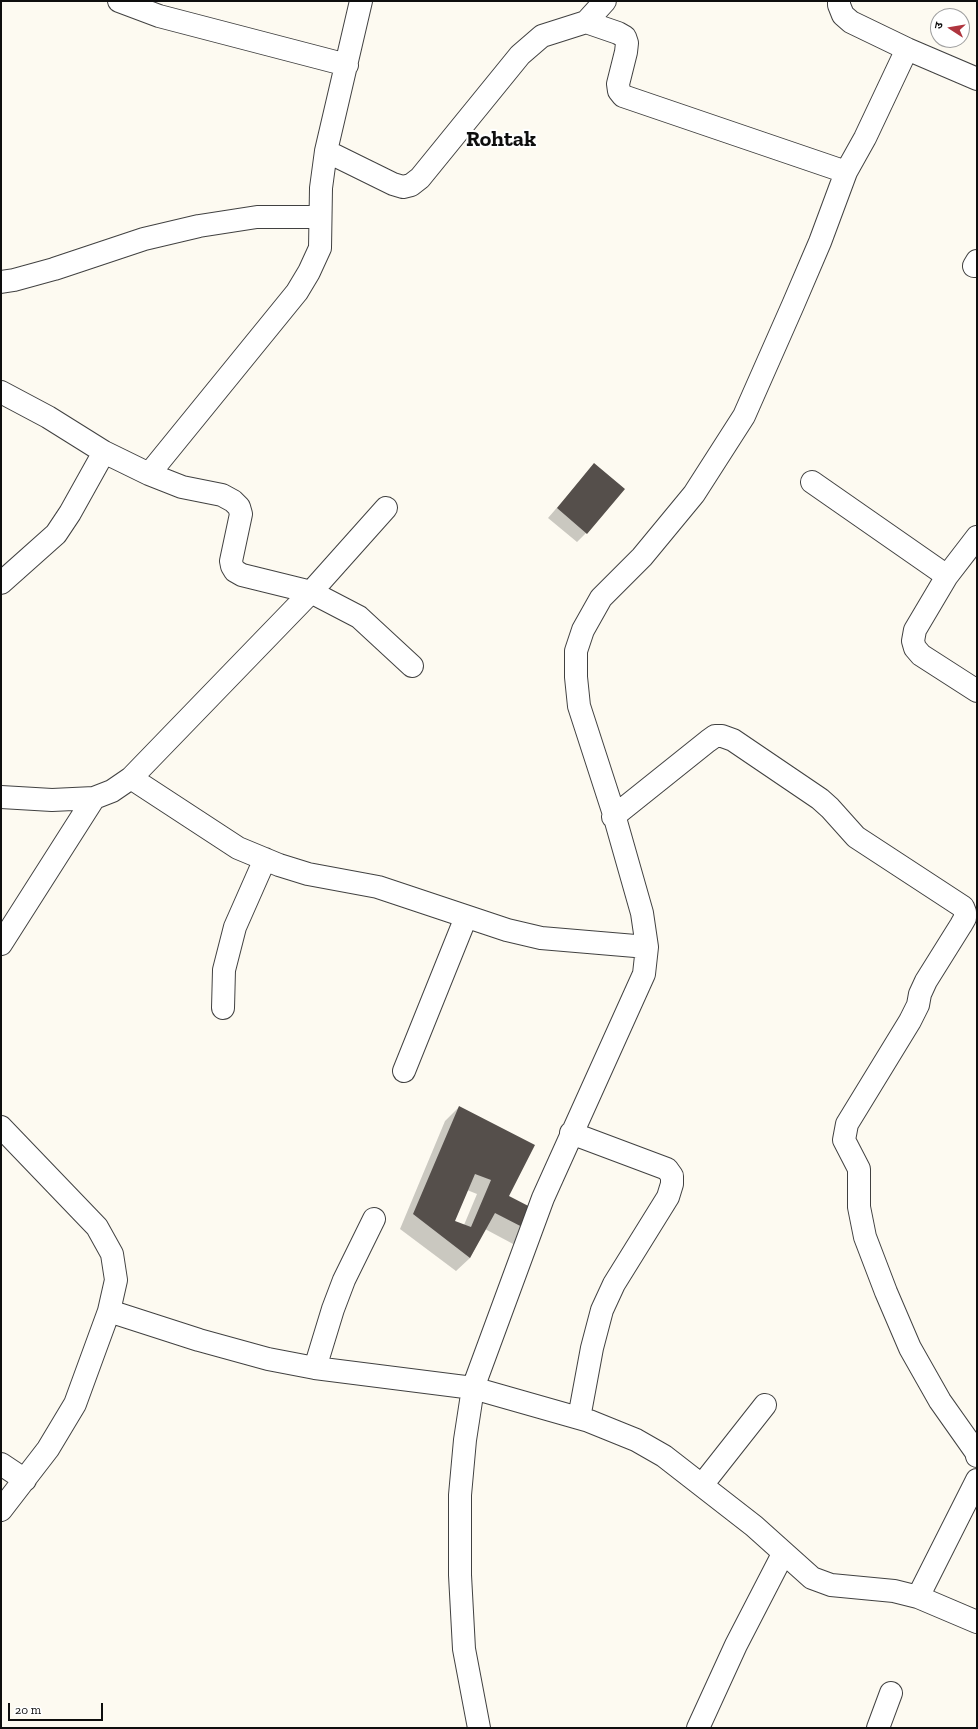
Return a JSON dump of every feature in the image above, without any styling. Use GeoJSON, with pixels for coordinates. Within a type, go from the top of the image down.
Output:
{"type":"FeatureCollection","features":[{"type":"Feature","properties":{"kind":"street"},"geometry":{"type":"LineString","coordinates":[[119,1],[159,16],[347,65]]}},
{"type":"Feature","properties":{"kind":"street"},"geometry":{"type":"LineString","coordinates":[[149,474],[297,292],[309,272],[320,248],[321,188],[326,151],[361,1]]}},
{"type":"Feature","properties":{"kind":"street"},"geometry":{"type":"LineString","coordinates":[[326,151],[393,184],[403,187],[411,185],[420,178],[520,55],[542,36],[586,22],[605,1]]}},
{"type":"Feature","properties":{"kind":"street"},"geometry":{"type":"LineString","coordinates":[[840,1],[839,5],[843,15],[851,22],[907,49],[977,79]]}},
{"type":"Feature","properties":{"kind":"street"},"geometry":{"type":"LineString","coordinates":[[586,22],[618,33],[625,38],[627,43],[626,52],[618,84],[619,91],[623,96],[846,172]]}},
{"type":"Feature","properties":{"kind":"street"},"geometry":{"type":"LineString","coordinates":[[479,1728],[464,1649],[460,1575],[460,1495],[465,1440],[473,1388],[543,1198],[644,974],[647,946],[642,913],[579,706],[576,677],[576,651],[583,630],[601,598],[642,557],[694,494],[744,416],[805,277],[846,172],[865,138],[907,49]]}},
{"type":"Feature","properties":{"kind":"street"},"geometry":{"type":"LineString","coordinates":[[1,282],[54,269],[144,239],[199,226],[257,217],[320,217]]}},
{"type":"Feature","properties":{"kind":"street"},"geometry":{"type":"LineString","coordinates":[[1,392],[48,417],[104,452],[149,474],[182,487],[222,495],[233,501],[239,507],[241,514],[231,561],[235,572],[311,592],[359,617],[412,666]]}},
{"type":"Feature","properties":{"kind":"street"},"geometry":{"type":"LineString","coordinates":[[1,583],[56,534],[104,452]]}},
{"type":"Feature","properties":{"kind":"street"},"geometry":{"type":"LineString","coordinates":[[812,482],[947,576]]}},
{"type":"Feature","properties":{"kind":"street"},"geometry":{"type":"LineString","coordinates":[[1,797],[52,800],[94,798],[112,791],[131,778],[311,592],[386,508]]}},
{"type":"Feature","properties":{"kind":"street"},"geometry":{"type":"LineString","coordinates":[[977,537],[947,576],[915,630],[913,641],[915,648],[921,654],[977,691]]}},
{"type":"Feature","properties":{"kind":"street"},"geometry":{"type":"LineString","coordinates":[[613,817],[708,741],[715,736],[722,736],[734,740],[820,799],[856,838],[963,907],[965,918],[926,982],[920,994],[918,1006],[910,1021],[847,1124],[844,1140],[859,1169],[859,1207],[865,1237],[886,1292],[910,1348],[940,1401],[976,1452],[977,1456]]}},
{"type":"Feature","properties":{"kind":"street"},"geometry":{"type":"LineString","coordinates":[[131,778],[238,848],[265,860],[308,874],[378,887],[507,930],[541,938],[647,946]]}},
{"type":"Feature","properties":{"kind":"street"},"geometry":{"type":"LineString","coordinates":[[1,944],[94,798]]}},
{"type":"Feature","properties":{"kind":"street"},"geometry":{"type":"LineString","coordinates":[[223,1008],[224,970],[235,927],[265,860]]}},
{"type":"Feature","properties":{"kind":"street"},"geometry":{"type":"LineString","coordinates":[[404,1071],[466,917]]}},
{"type":"Feature","properties":{"kind":"street"},"geometry":{"type":"LineString","coordinates":[[1,1127],[97,1227],[112,1254],[116,1280],[109,1311],[74,1404],[48,1449],[1,1510]]}},
{"type":"Feature","properties":{"kind":"street"},"geometry":{"type":"LineString","coordinates":[[572,1133],[667,1169],[672,1176],[672,1184],[668,1197],[614,1284],[602,1310],[592,1348],[579,1418]]}},
{"type":"Feature","properties":{"kind":"street"},"geometry":{"type":"LineString","coordinates":[[315,1368],[344,1280],[374,1219]]}},
{"type":"Feature","properties":{"kind":"street"},"geometry":{"type":"LineString","coordinates":[[109,1311],[199,1340],[268,1359],[315,1368],[473,1388],[579,1418],[649,1446],[754,1526],[783,1554],[812,1578],[831,1585],[894,1591],[918,1597],[977,1622]]}},
{"type":"Feature","properties":{"kind":"street"},"geometry":{"type":"LineString","coordinates":[[702,1485],[765,1405]]}},
{"type":"Feature","properties":{"kind":"street"},"geometry":{"type":"LineString","coordinates":[[1,1464],[25,1480]]}},
{"type":"Feature","properties":{"kind":"street"},"geometry":{"type":"LineString","coordinates":[[918,1597],[977,1480]]}},
{"type":"Feature","properties":{"kind":"street"},"geometry":{"type":"LineString","coordinates":[[698,1728],[736,1645],[783,1554]]}},
{"type":"Feature","properties":{"kind":"street"},"geometry":{"type":"LineString","coordinates":[[878,1728],[891,1694]]}},
{"type":"Feature","properties":{"kind":"building"},"geometry":{"type":"Polygon","coordinates":[[[594,463],[625,489],[587,534],[557,508],[594,463]]]}},
{"type":"Feature","properties":{"kind":"building"},"geometry":{"type":"Polygon","coordinates":[[[459,1106],[535,1145],[509,1196],[540,1212],[530,1231],[495,1213],[470,1258],[413,1214],[459,1106]],[[475,1174],[455,1221],[471,1227],[491,1180],[475,1174]]]}},
{"type":"Feature","properties":{"kind":"district","name":"Rohtak"},"geometry":{"type":"Point","coordinates":[501,140]}}]}
